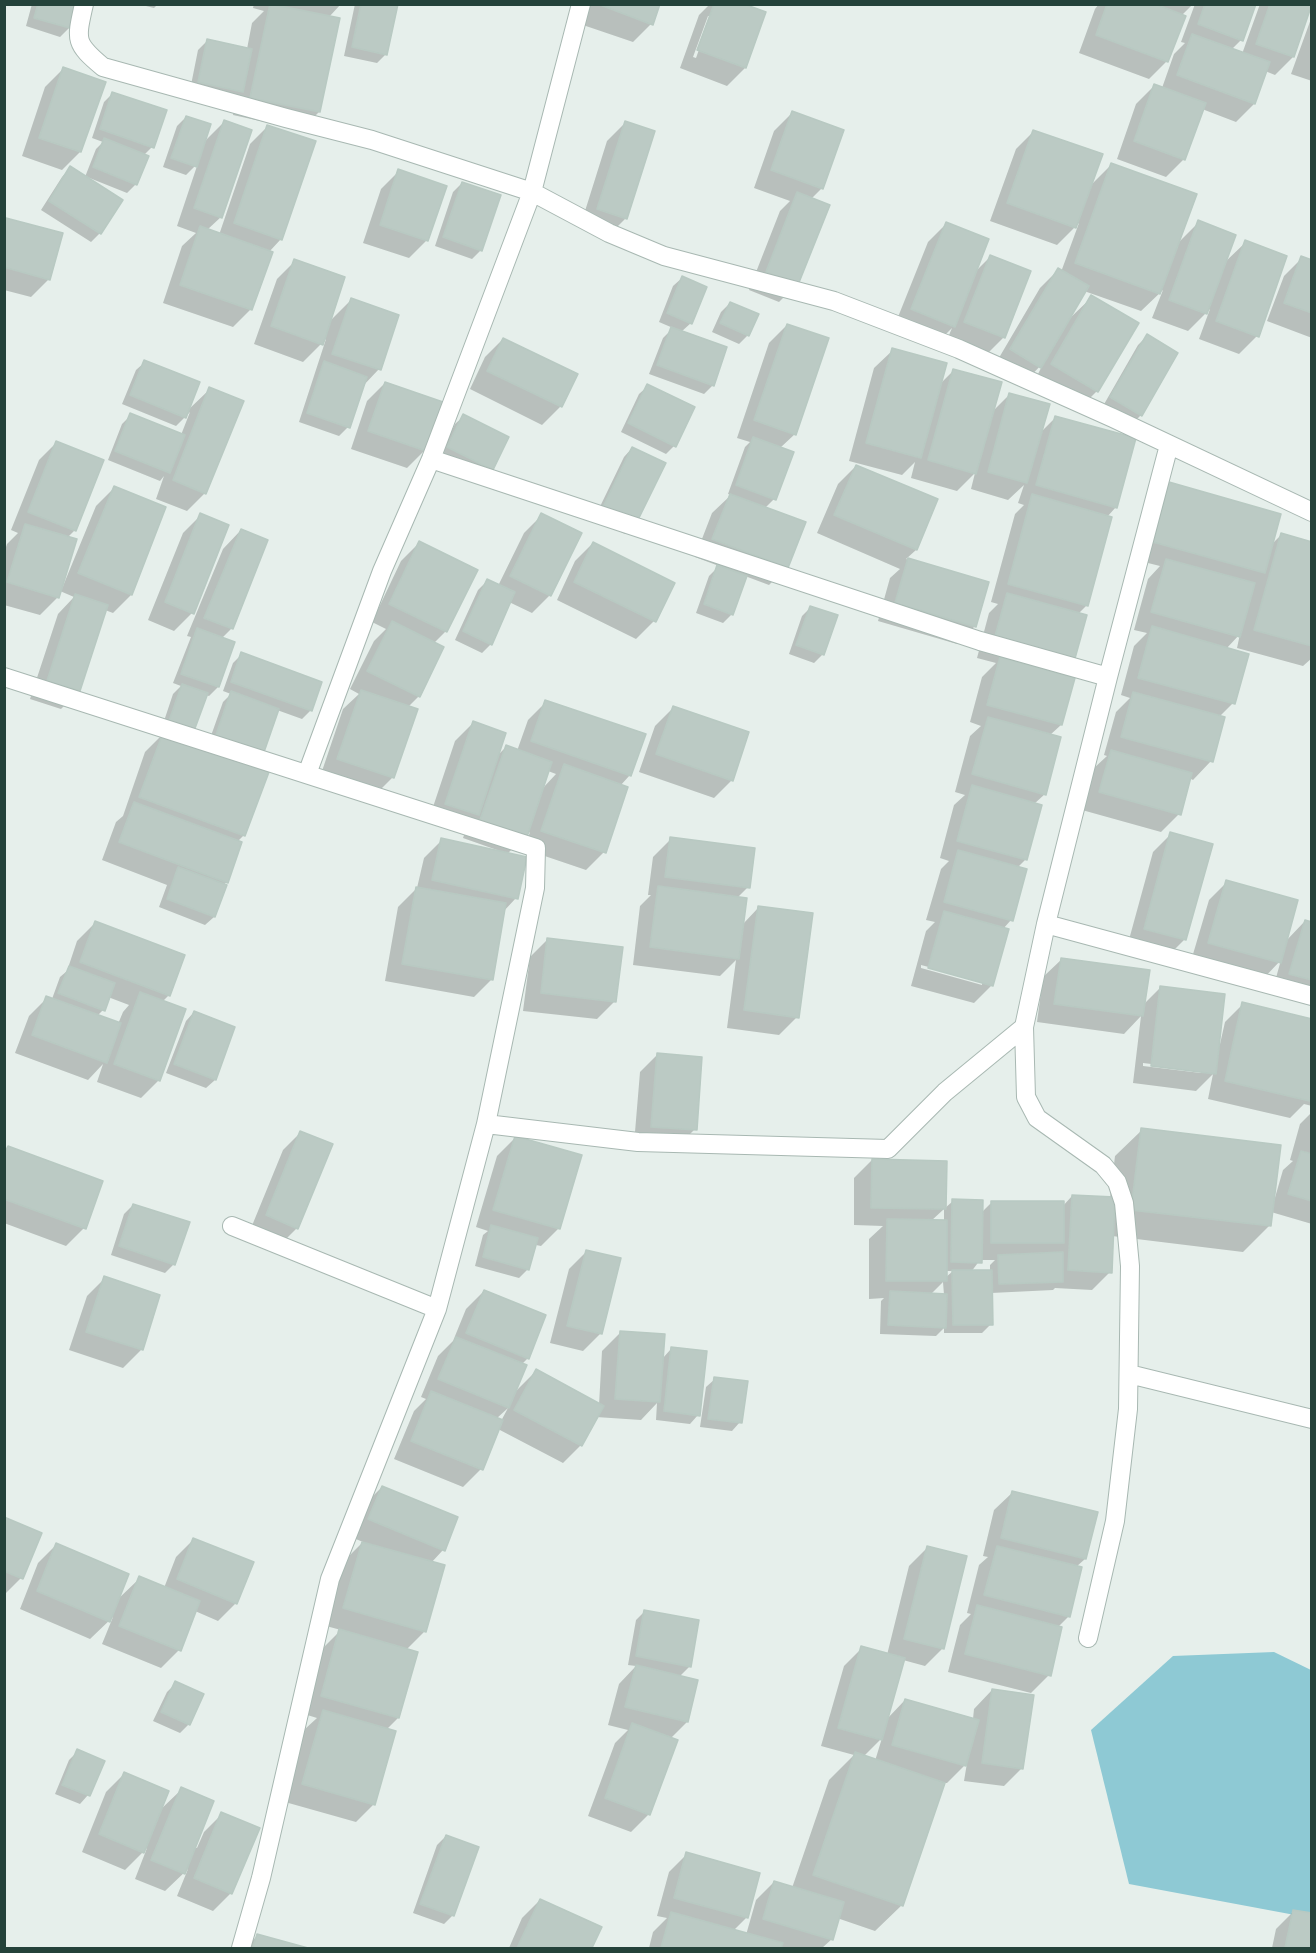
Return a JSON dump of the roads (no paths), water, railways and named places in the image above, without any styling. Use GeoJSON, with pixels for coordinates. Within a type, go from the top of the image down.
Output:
{"type":"FeatureCollection","features":[{"type":"Feature","properties":{"kind":"street"},"geometry":{"type":"LineString","coordinates":[[84,4],[77,35],[85,52],[103,67],[372,140],[532,192],[609,233],[664,256],[834,301],[958,350],[1311,512]]}},
{"type":"Feature","properties":{"kind":"street"},"geometry":{"type":"LineString","coordinates":[[307,774],[382,571],[430,459],[532,192],[581,4]]}},
{"type":"Feature","properties":{"kind":"street"},"geometry":{"type":"LineString","coordinates":[[1088,1638],[1115,1521],[1128,1409],[1130,1266],[1124,1203],[1117,1182],[1103,1165],[1037,1118],[1026,1098],[1024,1028],[1046,924],[1168,445]]}},
{"type":"Feature","properties":{"kind":"street"},"geometry":{"type":"LineString","coordinates":[[430,459],[969,637],[1108,676]]}},
{"type":"Feature","properties":{"kind":"street"},"geometry":{"type":"LineString","coordinates":[[4,677],[536,848],[535,888],[486,1124],[437,1309],[330,1579],[261,1878],[241,1948]]}},
{"type":"Feature","properties":{"kind":"street"},"geometry":{"type":"LineString","coordinates":[[1046,924],[1311,996]]}},
{"type":"Feature","properties":{"kind":"street"},"geometry":{"type":"LineString","coordinates":[[486,1124],[639,1142],[888,1149],[945,1092],[1024,1028]]}},
{"type":"Feature","properties":{"kind":"street"},"geometry":{"type":"LineString","coordinates":[[232,1226],[437,1309]]}},
{"type":"Feature","properties":{"kind":"street"},"geometry":{"type":"LineString","coordinates":[[1129,1374],[1311,1419]]}},
{"type":"Feature","properties":{"kind":"water"},"geometry":{"type":"Polygon","coordinates":[[[1274,1652],[1311,1670],[1311,1918],[1129,1884],[1091,1730],[1173,1656],[1274,1652]]]}}]}
